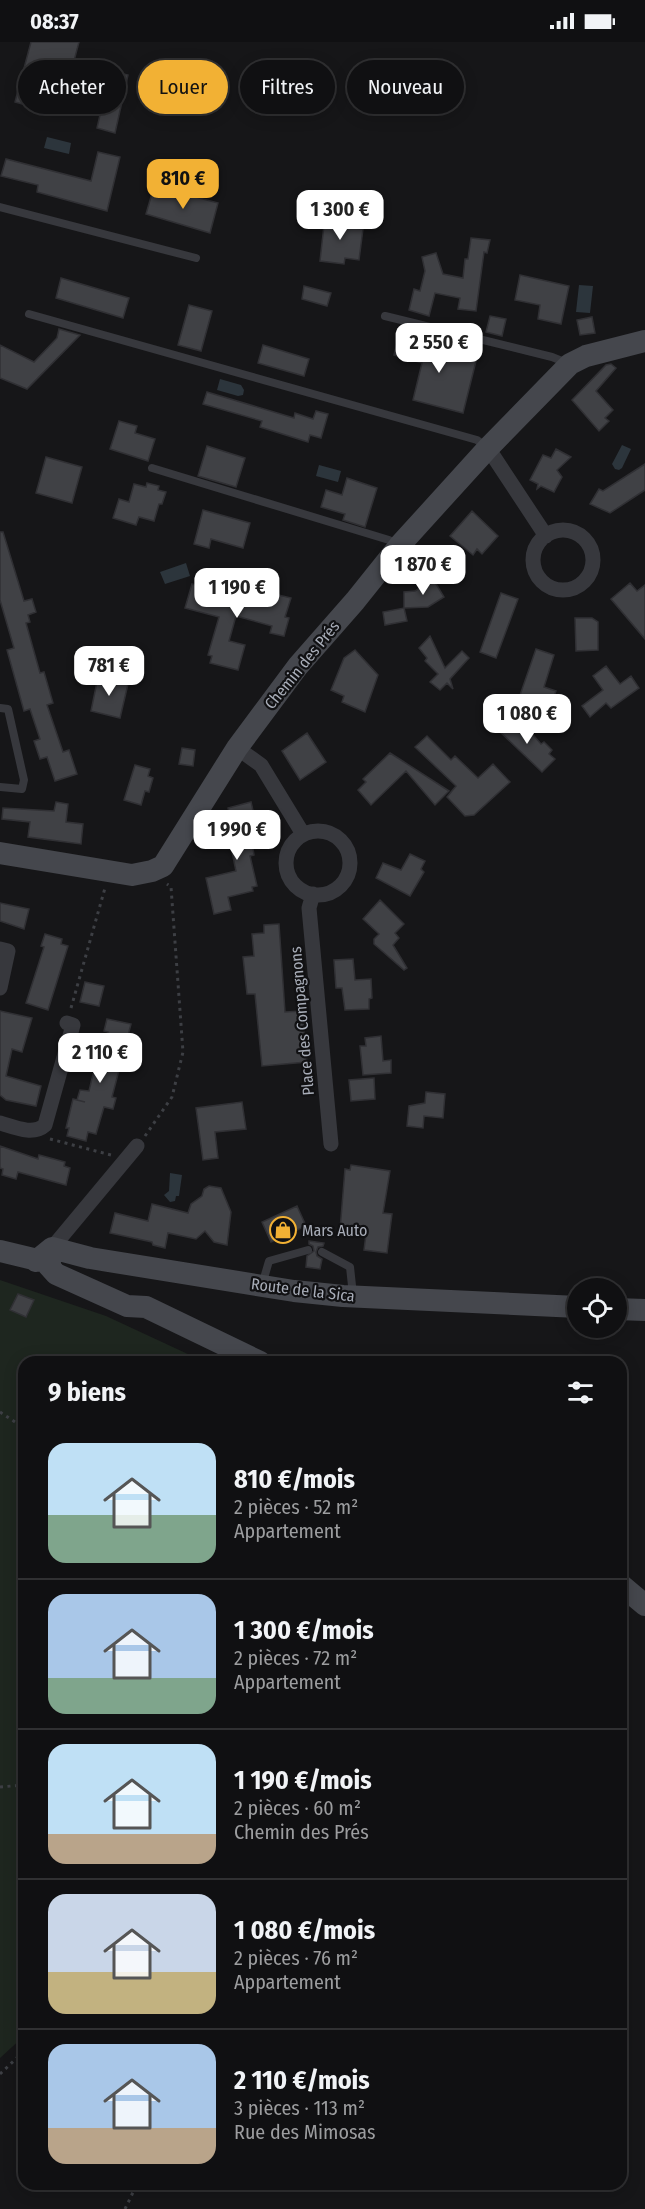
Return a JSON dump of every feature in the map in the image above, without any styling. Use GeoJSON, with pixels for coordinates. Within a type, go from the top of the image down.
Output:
{"type":"FeatureCollection","features":[{"type":"Feature","properties":{"kind":"street","name":"Chemin des Prés"},"geometry":{"type":"LineString","coordinates":[[152,871],[163,866],[237,748],[298,666],[399,546],[488,448],[570,364],[586,356],[645,341]]}},
{"type":"Feature","properties":{"kind":"street"},"geometry":{"type":"LineString","coordinates":[[488,448],[546,536]]}},
{"type":"Feature","properties":{"kind":"street"},"geometry":{"type":"LineString","coordinates":[[237,748],[261,765],[303,834]]}},
{"type":"Feature","properties":{"kind":"street"},"geometry":{"type":"LineString","coordinates":[[321,831],[332,834],[342,840],[348,850],[351,861],[349,873],[344,883],[335,890],[324,894],[313,894],[293,883],[286,862],[288,851],[303,834],[321,831]]}},
{"type":"Feature","properties":{"kind":"street"},"geometry":{"type":"LineString","coordinates":[[0,854],[132,875],[152,871]]}},
{"type":"Feature","properties":{"kind":"street","name":"Place des Compagnons"},"geometry":{"type":"LineString","coordinates":[[313,894],[309,908],[331,1144]]}},
{"type":"Feature","properties":{"kind":"street"},"geometry":{"type":"LineString","coordinates":[[0,949],[8,951],[0,988]]}},
{"type":"Feature","properties":{"kind":"street"},"geometry":{"type":"LineString","coordinates":[[0,1123],[33,1131],[45,1125],[74,1025],[67,1023]]}},
{"type":"Feature","properties":{"kind":"street"},"geometry":{"type":"LineString","coordinates":[[45,1257],[137,1146]]}},
{"type":"Feature","properties":{"kind":"street"},"geometry":{"type":"LineString","coordinates":[[0,1251],[63,1261],[136,1294],[146,1306],[248,1356]]}},
{"type":"Feature","properties":{"kind":"street","name":"Route de la Sica"},"geometry":{"type":"LineString","coordinates":[[45,1257],[90,1258],[262,1286],[353,1296],[567,1306]]}},
{"type":"Feature","properties":{"kind":"street"},"geometry":{"type":"LineString","coordinates":[[627,1309],[645,1310]]}},
{"type":"Feature","properties":{"kind":"street"},"geometry":{"type":"LineString","coordinates":[[627,1590],[645,1605]]}},
{"type":"Feature","properties":{"kind":"lane"},"geometry":{"type":"LineString","coordinates":[[0,207],[196,258]]}},
{"type":"Feature","properties":{"kind":"lane"},"geometry":{"type":"LineString","coordinates":[[29,314],[477,440],[488,448]]}},
{"type":"Feature","properties":{"kind":"lane"},"geometry":{"type":"LineString","coordinates":[[386,316],[552,357],[570,364]]}},
{"type":"Feature","properties":{"kind":"lane"},"geometry":{"type":"LineString","coordinates":[[152,468],[388,540],[399,546]]}},
{"type":"Feature","properties":{"kind":"lane"},"geometry":{"type":"LineString","coordinates":[[0,708],[8,709],[24,780],[22,789],[0,787]]}},
{"type":"Feature","properties":{"kind":"lane"},"geometry":{"type":"LineString","coordinates":[[262,1286],[270,1262],[308,1250]]}},
{"type":"Feature","properties":{"kind":"lane"},"geometry":{"type":"LineString","coordinates":[[322,1252],[350,1267],[353,1296]]}},
{"type":"Feature","properties":{"kind":"path"},"geometry":{"type":"LineString","coordinates":[[67,1023],[109,871]]}},
{"type":"Feature","properties":{"kind":"path"},"geometry":{"type":"LineString","coordinates":[[137,1146],[172,1098],[183,1052],[171,887],[152,871]]}},
{"type":"Feature","properties":{"kind":"path"},"geometry":{"type":"LineString","coordinates":[[41,1129],[47,1138],[127,1159]]}},
{"type":"Feature","properties":{"kind":"path"},"geometry":{"type":"LineString","coordinates":[[0,1412],[18,1424]]}},
{"type":"Feature","properties":{"kind":"path"},"geometry":{"type":"LineString","coordinates":[[0,1787],[18,1786]]}},
{"type":"Feature","properties":{"kind":"path"},"geometry":{"type":"LineString","coordinates":[[0,2074],[18,2057]]}},
{"type":"Feature","properties":{"kind":"path"},"geometry":{"type":"LineString","coordinates":[[125,2209],[134,2190]]}},
{"type":"Feature","properties":{"kind":"shaded area"},"geometry":{"type":"Polygon","coordinates":[[[47,137],[71,143],[69,154],[44,148],[47,137]]]}},
{"type":"Feature","properties":{"kind":"shaded area"},"geometry":{"type":"Polygon","coordinates":[[[579,285],[593,286],[590,313],[576,312],[579,285]]]}},
{"type":"Feature","properties":{"kind":"shaded area"},"geometry":{"type":"Polygon","coordinates":[[[220,379],[241,385],[244,390],[243,395],[238,396],[217,390],[220,379]]]}},
{"type":"Feature","properties":{"kind":"shaded area"},"geometry":{"type":"Polygon","coordinates":[[[622,445],[631,449],[619,470],[615,469],[612,464],[622,445]]]}},
{"type":"Feature","properties":{"kind":"shaded area"},"geometry":{"type":"Polygon","coordinates":[[[319,465],[341,471],[338,482],[316,476],[319,465]]]}},
{"type":"Feature","properties":{"kind":"shaded area"},"geometry":{"type":"Polygon","coordinates":[[[186,563],[190,576],[165,584],[160,572],[186,563]]]}},
{"type":"Feature","properties":{"kind":"shaded area"},"geometry":{"type":"Polygon","coordinates":[[[170,1173],[182,1175],[179,1196],[176,1196],[175,1201],[170,1202],[164,1195],[169,1191],[170,1173]]]}},
{"type":"Feature","properties":{"kind":"shaded area"},"geometry":{"type":"Polygon","coordinates":[[[0,1280],[106,1316],[192,1356],[18,1356],[18,2042],[0,2058],[0,1280]]]}},
{"type":"Feature","properties":{"kind":"building"},"geometry":{"type":"Polygon","coordinates":[[[31,42],[79,42],[74,60],[26,60],[31,42]]]}},
{"type":"Feature","properties":{"kind":"building"},"geometry":{"type":"Polygon","coordinates":[[[100,114],[119,114],[115,133],[97,128],[100,114]]]}},
{"type":"Feature","properties":{"kind":"building"},"geometry":{"type":"Polygon","coordinates":[[[98,152],[120,157],[107,211],[37,192],[38,185],[1,176],[6,159],[91,181],[98,152]]]}},
{"type":"Feature","properties":{"kind":"building"},"geometry":{"type":"Polygon","coordinates":[[[153,190],[187,199],[188,195],[218,203],[210,233],[146,214],[153,190]]]}},
{"type":"Feature","properties":{"kind":"building"},"geometry":{"type":"Polygon","coordinates":[[[325,216],[349,219],[348,227],[363,229],[359,260],[345,258],[344,264],[320,261],[325,216]]]}},
{"type":"Feature","properties":{"kind":"building"},"geometry":{"type":"Polygon","coordinates":[[[471,238],[490,240],[487,253],[484,252],[476,311],[458,309],[460,298],[435,293],[429,316],[409,310],[414,289],[420,291],[425,271],[422,257],[436,253],[443,274],[463,278],[471,238]]]}},
{"type":"Feature","properties":{"kind":"building"},"geometry":{"type":"Polygon","coordinates":[[[520,275],[569,286],[561,324],[538,319],[540,305],[515,300],[520,275]]]}},
{"type":"Feature","properties":{"kind":"building"},"geometry":{"type":"Polygon","coordinates":[[[61,278],[129,298],[123,318],[56,298],[61,278]]]}},
{"type":"Feature","properties":{"kind":"building"},"geometry":{"type":"Polygon","coordinates":[[[304,286],[331,293],[327,306],[302,299],[304,286]]]}},
{"type":"Feature","properties":{"kind":"building"},"geometry":{"type":"Polygon","coordinates":[[[189,305],[212,311],[201,351],[178,345],[189,305]]]}},
{"type":"Feature","properties":{"kind":"building"},"geometry":{"type":"Polygon","coordinates":[[[490,316],[506,319],[502,336],[486,332],[490,316]]]}},
{"type":"Feature","properties":{"kind":"building"},"geometry":{"type":"Polygon","coordinates":[[[592,317],[595,333],[580,335],[577,320],[592,317]]]}},
{"type":"Feature","properties":{"kind":"building"},"geometry":{"type":"Polygon","coordinates":[[[59,329],[80,335],[27,389],[0,378],[0,345],[34,362],[57,338],[59,329]]]}},
{"type":"Feature","properties":{"kind":"building"},"geometry":{"type":"Polygon","coordinates":[[[399,336],[477,357],[463,413],[413,400],[422,363],[394,355],[399,336]]]}},
{"type":"Feature","properties":{"kind":"building"},"geometry":{"type":"Polygon","coordinates":[[[263,345],[309,359],[304,376],[258,363],[263,345]]]}},
{"type":"Feature","properties":{"kind":"building"},"geometry":{"type":"Polygon","coordinates":[[[611,364],[616,368],[596,391],[613,410],[605,418],[609,421],[599,431],[572,400],[606,365],[611,364]]]}},
{"type":"Feature","properties":{"kind":"building"},"geometry":{"type":"Polygon","coordinates":[[[207,392],[294,418],[295,413],[313,419],[316,411],[328,414],[321,438],[310,435],[308,442],[260,427],[262,421],[203,404],[207,392]]]}},
{"type":"Feature","properties":{"kind":"building"},"geometry":{"type":"Polygon","coordinates":[[[119,421],[137,426],[135,433],[155,439],[148,461],[110,449],[119,421]]]}},
{"type":"Feature","properties":{"kind":"building"},"geometry":{"type":"Polygon","coordinates":[[[207,446],[245,458],[236,487],[198,476],[207,446]]]}},
{"type":"Feature","properties":{"kind":"building"},"geometry":{"type":"Polygon","coordinates":[[[556,449],[571,457],[557,470],[562,477],[554,492],[541,486],[537,489],[538,484],[530,480],[543,455],[551,458],[556,449]]]}},
{"type":"Feature","properties":{"kind":"building"},"geometry":{"type":"Polygon","coordinates":[[[46,457],[82,467],[72,503],[36,493],[46,457]]]}},
{"type":"Feature","properties":{"kind":"building"},"geometry":{"type":"Polygon","coordinates":[[[645,464],[645,490],[610,513],[590,504],[599,489],[603,491],[645,464]]]}},
{"type":"Feature","properties":{"kind":"building"},"geometry":{"type":"Polygon","coordinates":[[[347,478],[377,488],[365,527],[343,520],[345,514],[321,507],[326,490],[342,495],[347,478]]]}},
{"type":"Feature","properties":{"kind":"building"},"geometry":{"type":"Polygon","coordinates":[[[147,483],[159,486],[158,490],[166,492],[162,504],[159,504],[154,521],[139,517],[136,525],[113,518],[119,499],[129,502],[134,484],[146,487],[147,483]]]}},
{"type":"Feature","properties":{"kind":"building"},"geometry":{"type":"Polygon","coordinates":[[[203,510],[250,523],[243,548],[211,539],[209,548],[194,544],[203,510]]]}},
{"type":"Feature","properties":{"kind":"building"},"geometry":{"type":"Polygon","coordinates":[[[472,511],[498,536],[482,554],[477,549],[473,555],[450,536],[472,511]]]}},
{"type":"Feature","properties":{"kind":"building"},"geometry":{"type":"Polygon","coordinates":[[[0,532],[3,532],[24,601],[32,599],[36,612],[28,615],[30,622],[26,623],[40,673],[44,672],[53,703],[47,705],[63,752],[69,750],[77,774],[55,781],[47,757],[40,759],[34,741],[40,739],[30,709],[24,711],[7,650],[14,648],[0,600],[0,532]]]}},
{"type":"Feature","properties":{"kind":"building"},"geometry":{"type":"Polygon","coordinates":[[[433,579],[444,597],[428,607],[404,608],[404,592],[415,591],[433,579]]]}},
{"type":"Feature","properties":{"kind":"building"},"geometry":{"type":"Polygon","coordinates":[[[630,583],[637,591],[645,585],[645,639],[611,599],[630,583]]]}},
{"type":"Feature","properties":{"kind":"building"},"geometry":{"type":"Polygon","coordinates":[[[192,584],[241,597],[242,594],[260,599],[262,595],[269,597],[270,593],[291,598],[285,617],[289,618],[284,636],[270,633],[272,626],[236,616],[229,641],[245,645],[238,670],[210,663],[212,656],[208,655],[219,617],[185,608],[192,584]]]}},
{"type":"Feature","properties":{"kind":"building"},"geometry":{"type":"Polygon","coordinates":[[[501,593],[518,599],[496,658],[480,652],[501,593]]]}},
{"type":"Feature","properties":{"kind":"building"},"geometry":{"type":"Polygon","coordinates":[[[404,608],[407,621],[385,625],[383,612],[404,608]]]}},
{"type":"Feature","properties":{"kind":"building"},"geometry":{"type":"Polygon","coordinates":[[[575,618],[592,618],[598,622],[598,650],[576,651],[575,618]]]}},
{"type":"Feature","properties":{"kind":"building"},"geometry":{"type":"Polygon","coordinates":[[[430,636],[445,668],[462,651],[469,658],[450,679],[453,689],[447,683],[440,690],[430,682],[438,674],[425,661],[427,658],[419,648],[430,636]]]}},
{"type":"Feature","properties":{"kind":"building"},"geometry":{"type":"Polygon","coordinates":[[[536,649],[554,655],[544,687],[556,691],[548,712],[518,701],[536,649]]]}},
{"type":"Feature","properties":{"kind":"building"},"geometry":{"type":"Polygon","coordinates":[[[355,650],[378,675],[365,712],[342,702],[344,696],[331,690],[344,658],[355,650]]]}},
{"type":"Feature","properties":{"kind":"building"},"geometry":{"type":"Polygon","coordinates":[[[606,666],[620,684],[631,676],[639,688],[611,708],[606,703],[590,717],[582,706],[603,690],[593,676],[606,666]]]}},
{"type":"Feature","properties":{"kind":"building"},"geometry":{"type":"Polygon","coordinates":[[[98,677],[128,684],[120,718],[91,711],[98,677]]]}},
{"type":"Feature","properties":{"kind":"building"},"geometry":{"type":"Polygon","coordinates":[[[502,720],[517,725],[525,733],[529,730],[541,744],[544,742],[552,750],[549,754],[555,759],[542,772],[495,727],[502,720]]]}},
{"type":"Feature","properties":{"kind":"building"},"geometry":{"type":"Polygon","coordinates":[[[307,733],[326,762],[300,780],[282,751],[307,733]]]}},
{"type":"Feature","properties":{"kind":"building"},"geometry":{"type":"Polygon","coordinates":[[[427,736],[451,760],[455,756],[478,778],[493,764],[510,782],[474,815],[465,816],[447,797],[456,786],[415,747],[427,736]]]}},
{"type":"Feature","properties":{"kind":"building"},"geometry":{"type":"Polygon","coordinates":[[[182,748],[195,750],[193,766],[179,764],[182,748]]]}},
{"type":"Feature","properties":{"kind":"building"},"geometry":{"type":"Polygon","coordinates":[[[390,753],[449,791],[435,805],[406,771],[371,805],[358,790],[366,782],[363,779],[390,753]]]}},
{"type":"Feature","properties":{"kind":"building"},"geometry":{"type":"Polygon","coordinates":[[[135,765],[150,769],[148,776],[153,778],[149,792],[145,791],[141,805],[124,800],[135,765]]]}},
{"type":"Feature","properties":{"kind":"building"},"geometry":{"type":"Polygon","coordinates":[[[56,802],[68,804],[66,822],[83,824],[81,844],[28,837],[30,822],[2,819],[3,808],[54,811],[56,802]]]}},
{"type":"Feature","properties":{"kind":"building"},"geometry":{"type":"Polygon","coordinates":[[[251,802],[260,840],[252,842],[254,855],[250,856],[257,886],[252,887],[253,891],[228,897],[231,910],[214,914],[206,878],[236,871],[231,847],[237,846],[228,808],[251,802]]]}},
{"type":"Feature","properties":{"kind":"building"},"geometry":{"type":"Polygon","coordinates":[[[410,854],[425,861],[421,869],[424,872],[410,896],[376,878],[383,863],[401,870],[410,854]]]}},
{"type":"Feature","properties":{"kind":"building"},"geometry":{"type":"Polygon","coordinates":[[[380,900],[404,924],[395,933],[399,938],[393,945],[407,968],[404,970],[374,944],[374,939],[379,934],[363,919],[380,900]]]}},
{"type":"Feature","properties":{"kind":"building"},"geometry":{"type":"Polygon","coordinates":[[[0,903],[29,909],[24,929],[0,921],[0,903]]]}},
{"type":"Feature","properties":{"kind":"building"},"geometry":{"type":"Polygon","coordinates":[[[279,924],[285,1012],[302,1011],[307,1062],[262,1066],[255,994],[247,994],[243,957],[254,956],[252,934],[264,933],[264,925],[279,924]]]}},
{"type":"Feature","properties":{"kind":"building"},"geometry":{"type":"Polygon","coordinates":[[[45,934],[62,939],[61,944],[68,946],[48,1010],[26,1003],[44,947],[41,946],[45,934]]]}},
{"type":"Feature","properties":{"kind":"building"},"geometry":{"type":"Polygon","coordinates":[[[353,959],[355,980],[371,979],[372,998],[369,999],[369,1009],[345,1010],[342,988],[336,988],[334,960],[353,959]]]}},
{"type":"Feature","properties":{"kind":"building"},"geometry":{"type":"Polygon","coordinates":[[[85,982],[104,986],[99,1006],[80,1002],[85,982]]]}},
{"type":"Feature","properties":{"kind":"building"},"geometry":{"type":"Polygon","coordinates":[[[0,1011],[32,1018],[22,1052],[12,1049],[6,1076],[41,1086],[36,1106],[6,1100],[0,1095],[0,1011]]]}},
{"type":"Feature","properties":{"kind":"building"},"geometry":{"type":"Polygon","coordinates":[[[107,1019],[131,1024],[112,1097],[116,1098],[113,1109],[104,1107],[96,1134],[88,1132],[86,1141],[67,1136],[69,1128],[66,1128],[73,1099],[77,1100],[80,1090],[89,1091],[98,1054],[101,1055],[108,1032],[104,1031],[107,1019]]]}},
{"type":"Feature","properties":{"kind":"building"},"geometry":{"type":"Polygon","coordinates":[[[381,1036],[383,1061],[391,1060],[391,1073],[363,1075],[360,1046],[366,1046],[365,1038],[381,1036]]]}},
{"type":"Feature","properties":{"kind":"building"},"geometry":{"type":"Polygon","coordinates":[[[374,1078],[375,1099],[351,1101],[349,1080],[374,1078]]]}},
{"type":"Feature","properties":{"kind":"building"},"geometry":{"type":"Polygon","coordinates":[[[426,1092],[445,1094],[443,1118],[424,1116],[423,1128],[407,1126],[409,1106],[425,1103],[426,1092]]]}},
{"type":"Feature","properties":{"kind":"building"},"geometry":{"type":"Polygon","coordinates":[[[242,1102],[246,1129],[215,1132],[218,1158],[203,1160],[196,1108],[242,1102]]]}},
{"type":"Feature","properties":{"kind":"building"},"geometry":{"type":"Polygon","coordinates":[[[0,1146],[38,1159],[39,1155],[65,1162],[64,1166],[70,1168],[66,1185],[18,1172],[16,1179],[2,1175],[0,1146]]]}},
{"type":"Feature","properties":{"kind":"building"},"geometry":{"type":"Polygon","coordinates":[[[351,1165],[390,1171],[383,1213],[392,1214],[387,1253],[364,1250],[366,1234],[340,1230],[345,1169],[350,1170],[351,1165]]]}},
{"type":"Feature","properties":{"kind":"building"},"geometry":{"type":"Polygon","coordinates":[[[209,1186],[221,1188],[231,1212],[227,1245],[214,1242],[205,1231],[196,1239],[168,1233],[165,1248],[153,1245],[152,1242],[110,1233],[115,1213],[148,1221],[152,1204],[188,1213],[191,1204],[202,1196],[204,1189],[209,1186]]]}},
{"type":"Feature","properties":{"kind":"building"},"geometry":{"type":"Polygon","coordinates":[[[297,1206],[306,1226],[271,1242],[262,1222],[297,1206]]]}},
{"type":"Feature","properties":{"kind":"building"},"geometry":{"type":"Polygon","coordinates":[[[309,1241],[324,1243],[323,1246],[318,1247],[316,1252],[317,1256],[322,1259],[320,1269],[306,1267],[307,1256],[314,1251],[309,1241]]]}},
{"type":"Feature","properties":{"kind":"building"},"geometry":{"type":"Polygon","coordinates":[[[18,1294],[34,1300],[26,1317],[10,1310],[18,1294]]]}},
{"type":"Feature","properties":{"kind":"place","name":"Mars Auto"},"geometry":{"type":"Point","coordinates":[283,1230]}}]}
